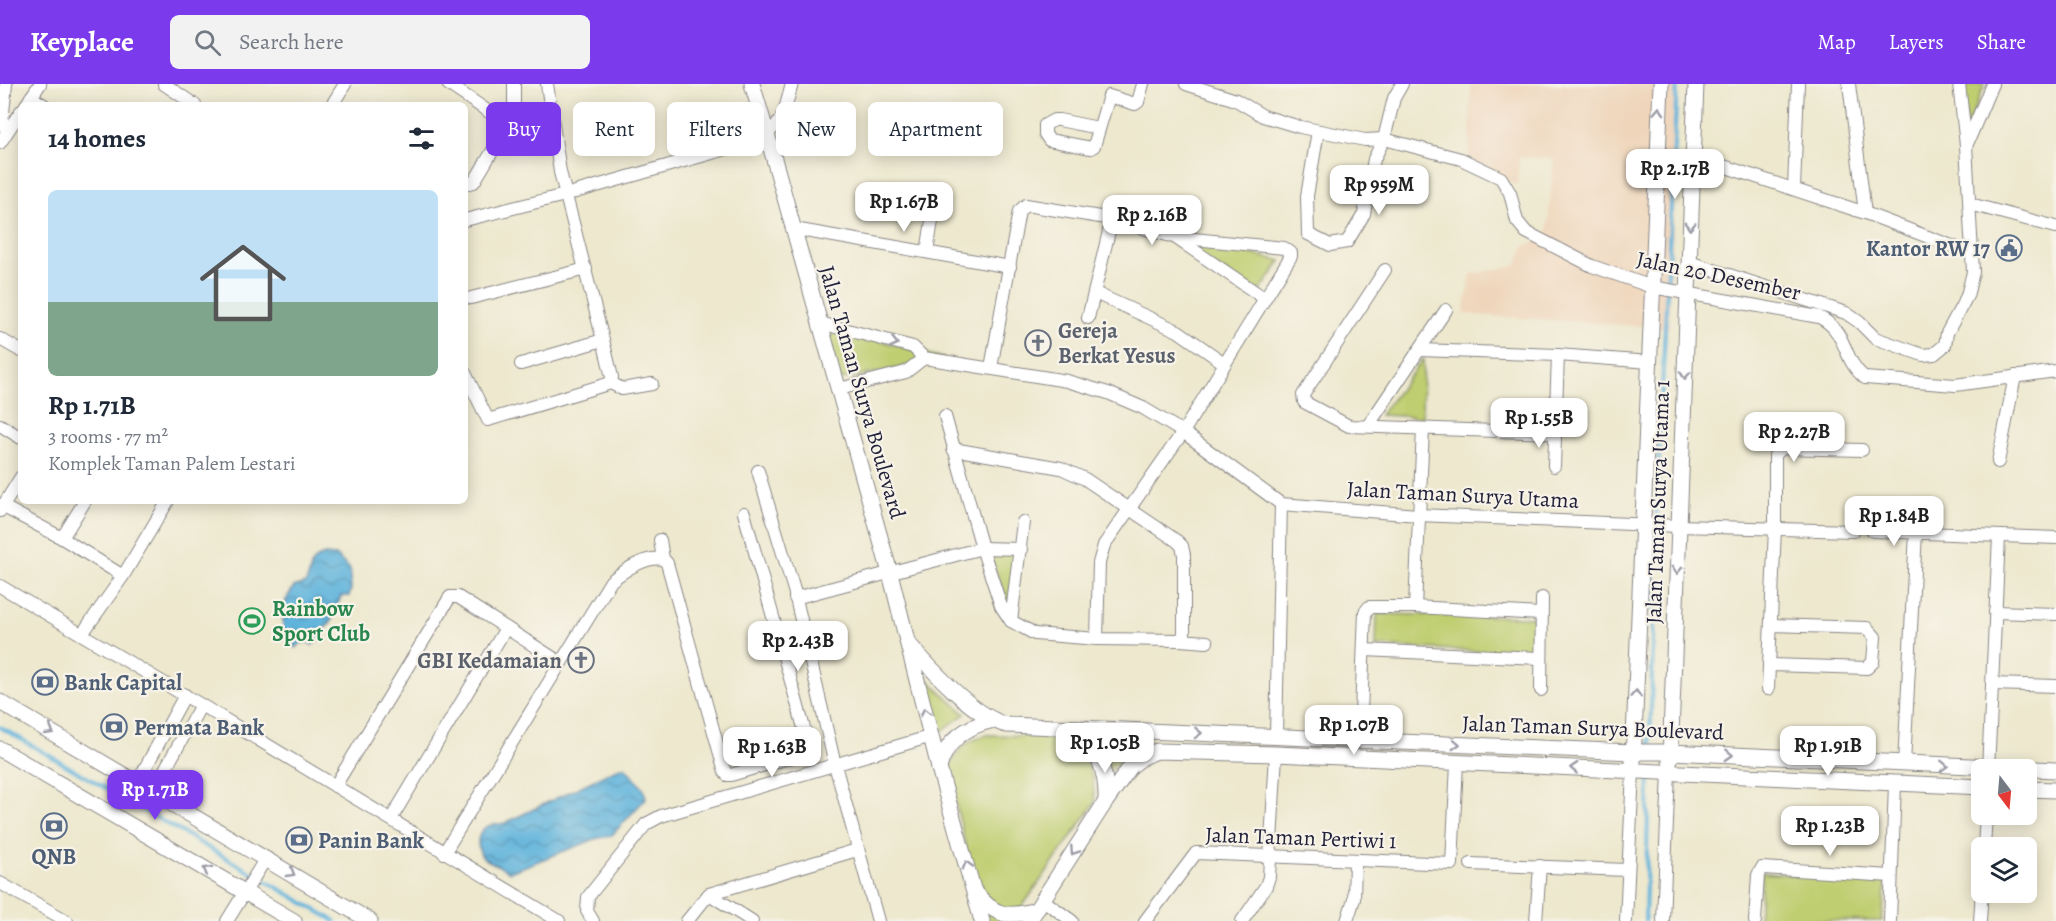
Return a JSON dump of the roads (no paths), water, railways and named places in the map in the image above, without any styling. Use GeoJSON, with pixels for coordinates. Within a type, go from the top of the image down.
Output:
{"type":"FeatureCollection","features":[{"type":"Feature","properties":{"kind":"street"},"geometry":{"type":"LineString","coordinates":[[6,84],[2,122],[7,131]]}},
{"type":"Feature","properties":{"kind":"street"},"geometry":{"type":"LineString","coordinates":[[28,101],[40,84]]}},
{"type":"Feature","properties":{"kind":"street"},"geometry":{"type":"LineString","coordinates":[[164,84],[191,102]]}},
{"type":"Feature","properties":{"kind":"street"},"geometry":{"type":"LineString","coordinates":[[336,102],[345,84]]}},
{"type":"Feature","properties":{"kind":"street"},"geometry":{"type":"LineString","coordinates":[[449,84],[486,110]]}},
{"type":"Feature","properties":{"kind":"street"},"geometry":{"type":"LineString","coordinates":[[514,84],[514,102]]}},
{"type":"Feature","properties":{"kind":"street"},"geometry":{"type":"LineString","coordinates":[[547,84],[550,118],[565,195],[586,269],[612,377],[610,383]]}},
{"type":"Feature","properties":{"kind":"street","name":"Jalan Taman Surya Boulevard"},"geometry":{"type":"LineString","coordinates":[[752,84],[890,573],[939,768]]}},
{"type":"Feature","properties":{"kind":"street"},"geometry":{"type":"LineString","coordinates":[[468,219],[565,195],[747,143],[767,134],[779,123],[792,84]]}},
{"type":"Feature","properties":{"kind":"street"},"geometry":{"type":"LineString","coordinates":[[1098,128],[1109,96],[1135,104],[1138,102],[1143,84]]}},
{"type":"Feature","properties":{"kind":"street","name":"Jalan 20 Desember"},"geometry":{"type":"LineString","coordinates":[[1186,84],[1236,100],[1263,116],[1318,131],[1365,140],[1384,139],[1461,159],[1501,178],[1507,185],[1517,221],[1526,232],[1592,266],[1657,288],[1819,317],[1839,332],[1855,370],[1865,378],[1955,385],[2056,370]]}},
{"type":"Feature","properties":{"kind":"street"},"geometry":{"type":"LineString","coordinates":[[1318,131],[1307,196],[1308,234],[1330,245],[1347,242],[1364,214],[1374,159],[1384,139],[1394,98],[1402,84]]}},
{"type":"Feature","properties":{"kind":"street"},"geometry":{"type":"LineString","coordinates":[[1626,921],[1627,870],[1637,771],[1648,525],[1650,362],[1657,288],[1661,84]]}},
{"type":"Feature","properties":{"kind":"street","name":"Jalan Taman Surya Utama 1"},"geometry":{"type":"LineString","coordinates":[[1663,921],[1665,771],[1684,292],[1689,262],[1696,84]]}},
{"type":"Feature","properties":{"kind":"street"},"geometry":{"type":"LineString","coordinates":[[1794,189],[1798,84]]}},
{"type":"Feature","properties":{"kind":"street"},"geometry":{"type":"LineString","coordinates":[[1850,84],[1865,213]]}},
{"type":"Feature","properties":{"kind":"street"},"geometry":{"type":"LineString","coordinates":[[1689,262],[1846,313],[1859,321],[1875,338],[1923,355],[1934,354],[1943,348],[1947,333],[1964,304],[1972,279],[1970,204],[1959,84]]}},
{"type":"Feature","properties":{"kind":"street"},"geometry":{"type":"LineString","coordinates":[[1966,145],[1992,84]]}},
{"type":"Feature","properties":{"kind":"street"},"geometry":{"type":"LineString","coordinates":[[0,143],[18,115]]}},
{"type":"Feature","properties":{"kind":"street"},"geometry":{"type":"LineString","coordinates":[[468,182],[474,182],[490,156]]}},
{"type":"Feature","properties":{"kind":"street"},"geometry":{"type":"LineString","coordinates":[[1693,156],[1865,213],[1973,254]]}},
{"type":"Feature","properties":{"kind":"street"},"geometry":{"type":"LineString","coordinates":[[927,252],[936,196]]}},
{"type":"Feature","properties":{"kind":"street"},"geometry":{"type":"LineString","coordinates":[[1970,204],[2056,227]]}},
{"type":"Feature","properties":{"kind":"street"},"geometry":{"type":"LineString","coordinates":[[991,368],[1019,211],[1026,205],[1112,219],[1174,237],[1289,250],[1291,256],[1183,432],[1104,545],[1100,555],[1097,639]]}},
{"type":"Feature","properties":{"kind":"street"},"geometry":{"type":"LineString","coordinates":[[1088,318],[1112,219]]}},
{"type":"Feature","properties":{"kind":"street"},"geometry":{"type":"LineString","coordinates":[[794,229],[1010,267]]}},
{"type":"Feature","properties":{"kind":"street"},"geometry":{"type":"LineString","coordinates":[[1174,237],[1264,298]]}},
{"type":"Feature","properties":{"kind":"street"},"geometry":{"type":"LineString","coordinates":[[471,298],[586,269]]}},
{"type":"Feature","properties":{"kind":"street"},"geometry":{"type":"LineString","coordinates":[[1385,270],[1303,398],[1304,402],[1349,426],[1554,433]]}},
{"type":"Feature","properties":{"kind":"street"},"geometry":{"type":"LineString","coordinates":[[1095,293],[1178,331],[1224,363]]}},
{"type":"Feature","properties":{"kind":"street"},"geometry":{"type":"LineString","coordinates":[[1368,426],[1446,310]]}},
{"type":"Feature","properties":{"kind":"street"},"geometry":{"type":"LineString","coordinates":[[820,323],[913,347],[924,358],[1067,381],[1108,393],[1143,408],[1183,432],[1281,504],[1276,736]]}},
{"type":"Feature","properties":{"kind":"street"},"geometry":{"type":"LineString","coordinates":[[0,339],[18,349]]}},
{"type":"Feature","properties":{"kind":"street"},"geometry":{"type":"LineString","coordinates":[[521,364],[603,340]]}},
{"type":"Feature","properties":{"kind":"street"},"geometry":{"type":"LineString","coordinates":[[1419,350],[1558,355],[1650,362]]}},
{"type":"Feature","properties":{"kind":"street"},"geometry":{"type":"LineString","coordinates":[[1554,466],[1558,355]]}},
{"type":"Feature","properties":{"kind":"street"},"geometry":{"type":"LineString","coordinates":[[839,389],[906,372],[924,358]]}},
{"type":"Feature","properties":{"kind":"street"},"geometry":{"type":"LineString","coordinates":[[1998,462],[2015,376]]}},
{"type":"Feature","properties":{"kind":"street"},"geometry":{"type":"LineString","coordinates":[[468,379],[488,420],[610,383],[622,389],[652,384]]}},
{"type":"Feature","properties":{"kind":"street"},"geometry":{"type":"LineString","coordinates":[[945,416],[982,548],[1001,606],[1011,621],[1035,634],[1097,639],[1207,642]]}},
{"type":"Feature","properties":{"kind":"street"},"geometry":{"type":"LineString","coordinates":[[0,425],[18,436]]}},
{"type":"Feature","properties":{"kind":"street"},"geometry":{"type":"LineString","coordinates":[[1415,607],[1424,429]]}},
{"type":"Feature","properties":{"kind":"street"},"geometry":{"type":"LineString","coordinates":[[1768,689],[1775,528],[1775,455],[1782,448],[1862,450]]}},
{"type":"Feature","properties":{"kind":"street"},"geometry":{"type":"LineString","coordinates":[[953,449],[1061,468],[1085,479],[1182,546],[1184,635],[1180,640]]}},
{"type":"Feature","properties":{"kind":"street"},"geometry":{"type":"LineString","coordinates":[[758,471],[795,598],[835,765],[878,921]]}},
{"type":"Feature","properties":{"kind":"street"},"geometry":{"type":"LineString","coordinates":[[18,482],[1,508],[62,538],[123,576]]}},
{"type":"Feature","properties":{"kind":"street"},"geometry":{"type":"LineString","coordinates":[[62,538],[83,504]]}},
{"type":"Feature","properties":{"kind":"street"},"geometry":{"type":"LineString","coordinates":[[82,634],[123,576],[166,504]]}},
{"type":"Feature","properties":{"kind":"street","name":"Jalan Taman Surya Utama"},"geometry":{"type":"LineString","coordinates":[[1281,504],[1418,515],[1853,531]]}},
{"type":"Feature","properties":{"kind":"street"},"geometry":{"type":"LineString","coordinates":[[444,853],[611,581],[630,567],[658,558],[668,563],[727,775],[809,750],[744,513]]}},
{"type":"Feature","properties":{"kind":"street"},"geometry":{"type":"LineString","coordinates":[[1011,621],[1023,522]]}},
{"type":"Feature","properties":{"kind":"street"},"geometry":{"type":"LineString","coordinates":[[1873,531],[2056,538]]}},
{"type":"Feature","properties":{"kind":"street"},"geometry":{"type":"LineString","coordinates":[[1904,764],[1916,532]]}},
{"type":"Feature","properties":{"kind":"street"},"geometry":{"type":"LineString","coordinates":[[1988,759],[1999,537]]}},
{"type":"Feature","properties":{"kind":"street"},"geometry":{"type":"LineString","coordinates":[[660,540],[663,559]]}},
{"type":"Feature","properties":{"kind":"street"},"geometry":{"type":"LineString","coordinates":[[795,598],[982,548],[1021,549]]}},
{"type":"Feature","properties":{"kind":"street"},"geometry":{"type":"LineString","coordinates":[[0,586],[559,921]]}},
{"type":"Feature","properties":{"kind":"street"},"geometry":{"type":"LineString","coordinates":[[335,786],[448,598],[458,597],[561,663]]}},
{"type":"Feature","properties":{"kind":"street"},"geometry":{"type":"LineString","coordinates":[[1541,690],[1542,598]]}},
{"type":"Feature","properties":{"kind":"street"},"geometry":{"type":"LineString","coordinates":[[1355,606],[1541,614]]}},
{"type":"Feature","properties":{"kind":"street"},"geometry":{"type":"LineString","coordinates":[[1360,739],[1365,612],[1372,606]]}},
{"type":"Feature","properties":{"kind":"street"},"geometry":{"type":"LineString","coordinates":[[1995,612],[2056,614]]}},
{"type":"Feature","properties":{"kind":"street"},"geometry":{"type":"LineString","coordinates":[[1769,665],[1868,668],[1873,662],[1875,637],[1868,628],[1771,625]]}},
{"type":"Feature","properties":{"kind":"street"},"geometry":{"type":"LineString","coordinates":[[391,819],[506,628]]}},
{"type":"Feature","properties":{"kind":"street","name":"Jalan Taman Surya Boulevard"},"geometry":{"type":"LineString","coordinates":[[908,643],[945,682],[994,720],[1014,726],[1666,752],[1971,768]]}},
{"type":"Feature","properties":{"kind":"street"},"geometry":{"type":"LineString","coordinates":[[1364,650],[1540,658]]}},
{"type":"Feature","properties":{"kind":"street"},"geometry":{"type":"LineString","coordinates":[[1992,684],[2056,686]]}},
{"type":"Feature","properties":{"kind":"street"},"geometry":{"type":"LineString","coordinates":[[138,783],[184,695]]}},
{"type":"Feature","properties":{"kind":"street"},"geometry":{"type":"LineString","coordinates":[[0,702],[153,791],[264,862],[370,921]]}},
{"type":"Feature","properties":{"kind":"street"},"geometry":{"type":"LineString","coordinates":[[153,791],[201,705]]}},
{"type":"Feature","properties":{"kind":"street"},"geometry":{"type":"LineString","coordinates":[[982,921],[939,768],[947,747],[957,736],[971,727],[994,720]]}},
{"type":"Feature","properties":{"kind":"street"},"geometry":{"type":"LineString","coordinates":[[1036,910],[1106,801],[1106,779],[1102,764],[1090,742],[1077,728]]}},
{"type":"Feature","properties":{"kind":"street"},"geometry":{"type":"LineString","coordinates":[[593,921],[587,911],[588,897],[646,824],[661,816],[932,736]]}},
{"type":"Feature","properties":{"kind":"street","name":"Jalan Taman Surya Boulevard"},"geometry":{"type":"LineString","coordinates":[[1106,801],[1131,766],[1144,756],[1157,751],[1665,771],[1971,787]]}},
{"type":"Feature","properties":{"kind":"street"},"geometry":{"type":"LineString","coordinates":[[1,754],[247,887],[294,921]]}},
{"type":"Feature","properties":{"kind":"street"},"geometry":{"type":"LineString","coordinates":[[1242,921],[1266,886],[1269,877],[1276,754]]}},
{"type":"Feature","properties":{"kind":"street","name":"Jalan Taman Pertiwi 1"},"geometry":{"type":"LineString","coordinates":[[1145,921],[1196,853],[1452,864],[1457,763]]}},
{"type":"Feature","properties":{"kind":"street","name":"Jalan Taman Surya Boulevard"},"geometry":{"type":"LineString","coordinates":[[2037,770],[2056,770]]}},
{"type":"Feature","properties":{"kind":"street"},"geometry":{"type":"LineString","coordinates":[[1890,921],[1895,784]]}},
{"type":"Feature","properties":{"kind":"street"},"geometry":{"type":"LineString","coordinates":[[2037,789],[2056,790]]}},
{"type":"Feature","properties":{"kind":"street"},"geometry":{"type":"LineString","coordinates":[[687,921],[709,894],[857,850]]}},
{"type":"Feature","properties":{"kind":"street"},"geometry":{"type":"LineString","coordinates":[[1347,921],[1354,899],[1354,861]]}},
{"type":"Feature","properties":{"kind":"street"},"geometry":{"type":"LineString","coordinates":[[227,921],[264,862]]}},
{"type":"Feature","properties":{"kind":"street"},"geometry":{"type":"LineString","coordinates":[[1471,864],[1627,870]]}},
{"type":"Feature","properties":{"kind":"street"},"geometry":{"type":"LineString","coordinates":[[1755,921],[1762,866],[1891,876]]}},
{"type":"Feature","properties":{"kind":"street"},"geometry":{"type":"LineString","coordinates":[[1536,921],[1540,867]]}},
{"type":"Feature","properties":{"kind":"street"},"geometry":{"type":"LineString","coordinates":[[0,883],[68,921]]}},
{"type":"Feature","properties":{"kind":"street"},"geometry":{"type":"LineString","coordinates":[[974,891],[987,906],[1001,913],[1015,915],[1036,910],[1072,921]]}},
{"type":"Feature","properties":{"kind":"street"},"geometry":{"type":"LineString","coordinates":[[709,894],[752,921]]}},
{"type":"Feature","properties":{"kind":"street"},"geometry":{"type":"LineString","coordinates":[[1980,921],[1981,903]]}},
{"type":"Feature","properties":{"kind":"water"},"geometry":{"type":"Polygon","coordinates":[[[325,555],[336,556],[350,569],[349,596],[341,596],[331,622],[322,631],[320,639],[312,645],[308,642],[301,643],[296,648],[285,636],[284,606],[294,587],[306,583],[313,562],[325,555]]]}},
{"type":"Feature","properties":{"kind":"water"},"geometry":{"type":"Polygon","coordinates":[[[625,767],[643,788],[646,798],[611,836],[598,838],[510,872],[483,858],[478,839],[486,827],[505,823],[625,767]]]}},
{"type":"Feature","properties":{"kind":"waterway"},"geometry":{"type":"LineString","coordinates":[[1650,749],[1657,492],[1677,84]]}},
{"type":"Feature","properties":{"kind":"waterway"},"geometry":{"type":"LineString","coordinates":[[0,727],[335,921]]}},
{"type":"Feature","properties":{"kind":"waterway"},"geometry":{"type":"LineString","coordinates":[[1645,921],[1649,775]]}},
{"type":"Feature","properties":{"kind":"place","name":"Kantor RW 17"},"geometry":{"type":"Point","coordinates":[2009,248]}},
{"type":"Feature","properties":{"kind":"place","name":"Gereja Berkat Yesus"},"geometry":{"type":"Point","coordinates":[1038,343]}},
{"type":"Feature","properties":{"kind":"place","name":"Rainbow Sport Club"},"geometry":{"type":"Point","coordinates":[252,621]}},
{"type":"Feature","properties":{"kind":"place","name":"GBI Kedamaian"},"geometry":{"type":"Point","coordinates":[581,660]}},
{"type":"Feature","properties":{"kind":"place","name":"Bank Capital"},"geometry":{"type":"Point","coordinates":[45,682]}},
{"type":"Feature","properties":{"kind":"place","name":"Permata Bank"},"geometry":{"type":"Point","coordinates":[114,727]}},
{"type":"Feature","properties":{"kind":"place","name":"QNB"},"geometry":{"type":"Point","coordinates":[54,826]}},
{"type":"Feature","properties":{"kind":"place","name":"Panin Bank"},"geometry":{"type":"Point","coordinates":[299,840]}}]}
